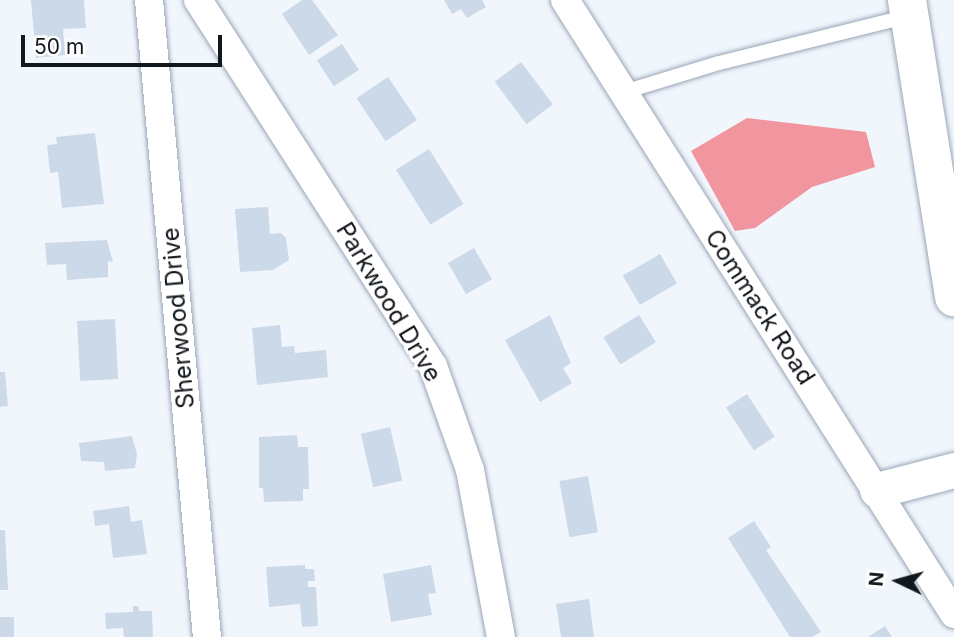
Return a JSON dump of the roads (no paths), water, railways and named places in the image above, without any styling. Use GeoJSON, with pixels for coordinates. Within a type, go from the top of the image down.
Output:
{"type":"FeatureCollection","features":[{"type":"Feature","properties":{"kind":"main road"},"geometry":{"type":"LineString","coordinates":[[908,8],[947,202],[954,297]]}},
{"type":"Feature","properties":{"kind":"street","name":"Sherwood Drive"},"geometry":{"type":"LineString","coordinates":[[149,0],[207,637]]}},
{"type":"Feature","properties":{"kind":"street","name":"Parkwood Drive"},"geometry":{"type":"LineString","coordinates":[[198,0],[433,366],[470,470],[501,637]]}},
{"type":"Feature","properties":{"kind":"street","name":"Commack Road"},"geometry":{"type":"LineString","coordinates":[[565,0],[954,614]]}},
{"type":"Feature","properties":{"kind":"street"},"geometry":{"type":"LineString","coordinates":[[877,490],[954,470]]}},
{"type":"Feature","properties":{"kind":"lane"},"geometry":{"type":"LineString","coordinates":[[624,92],[908,8]]}}]}
